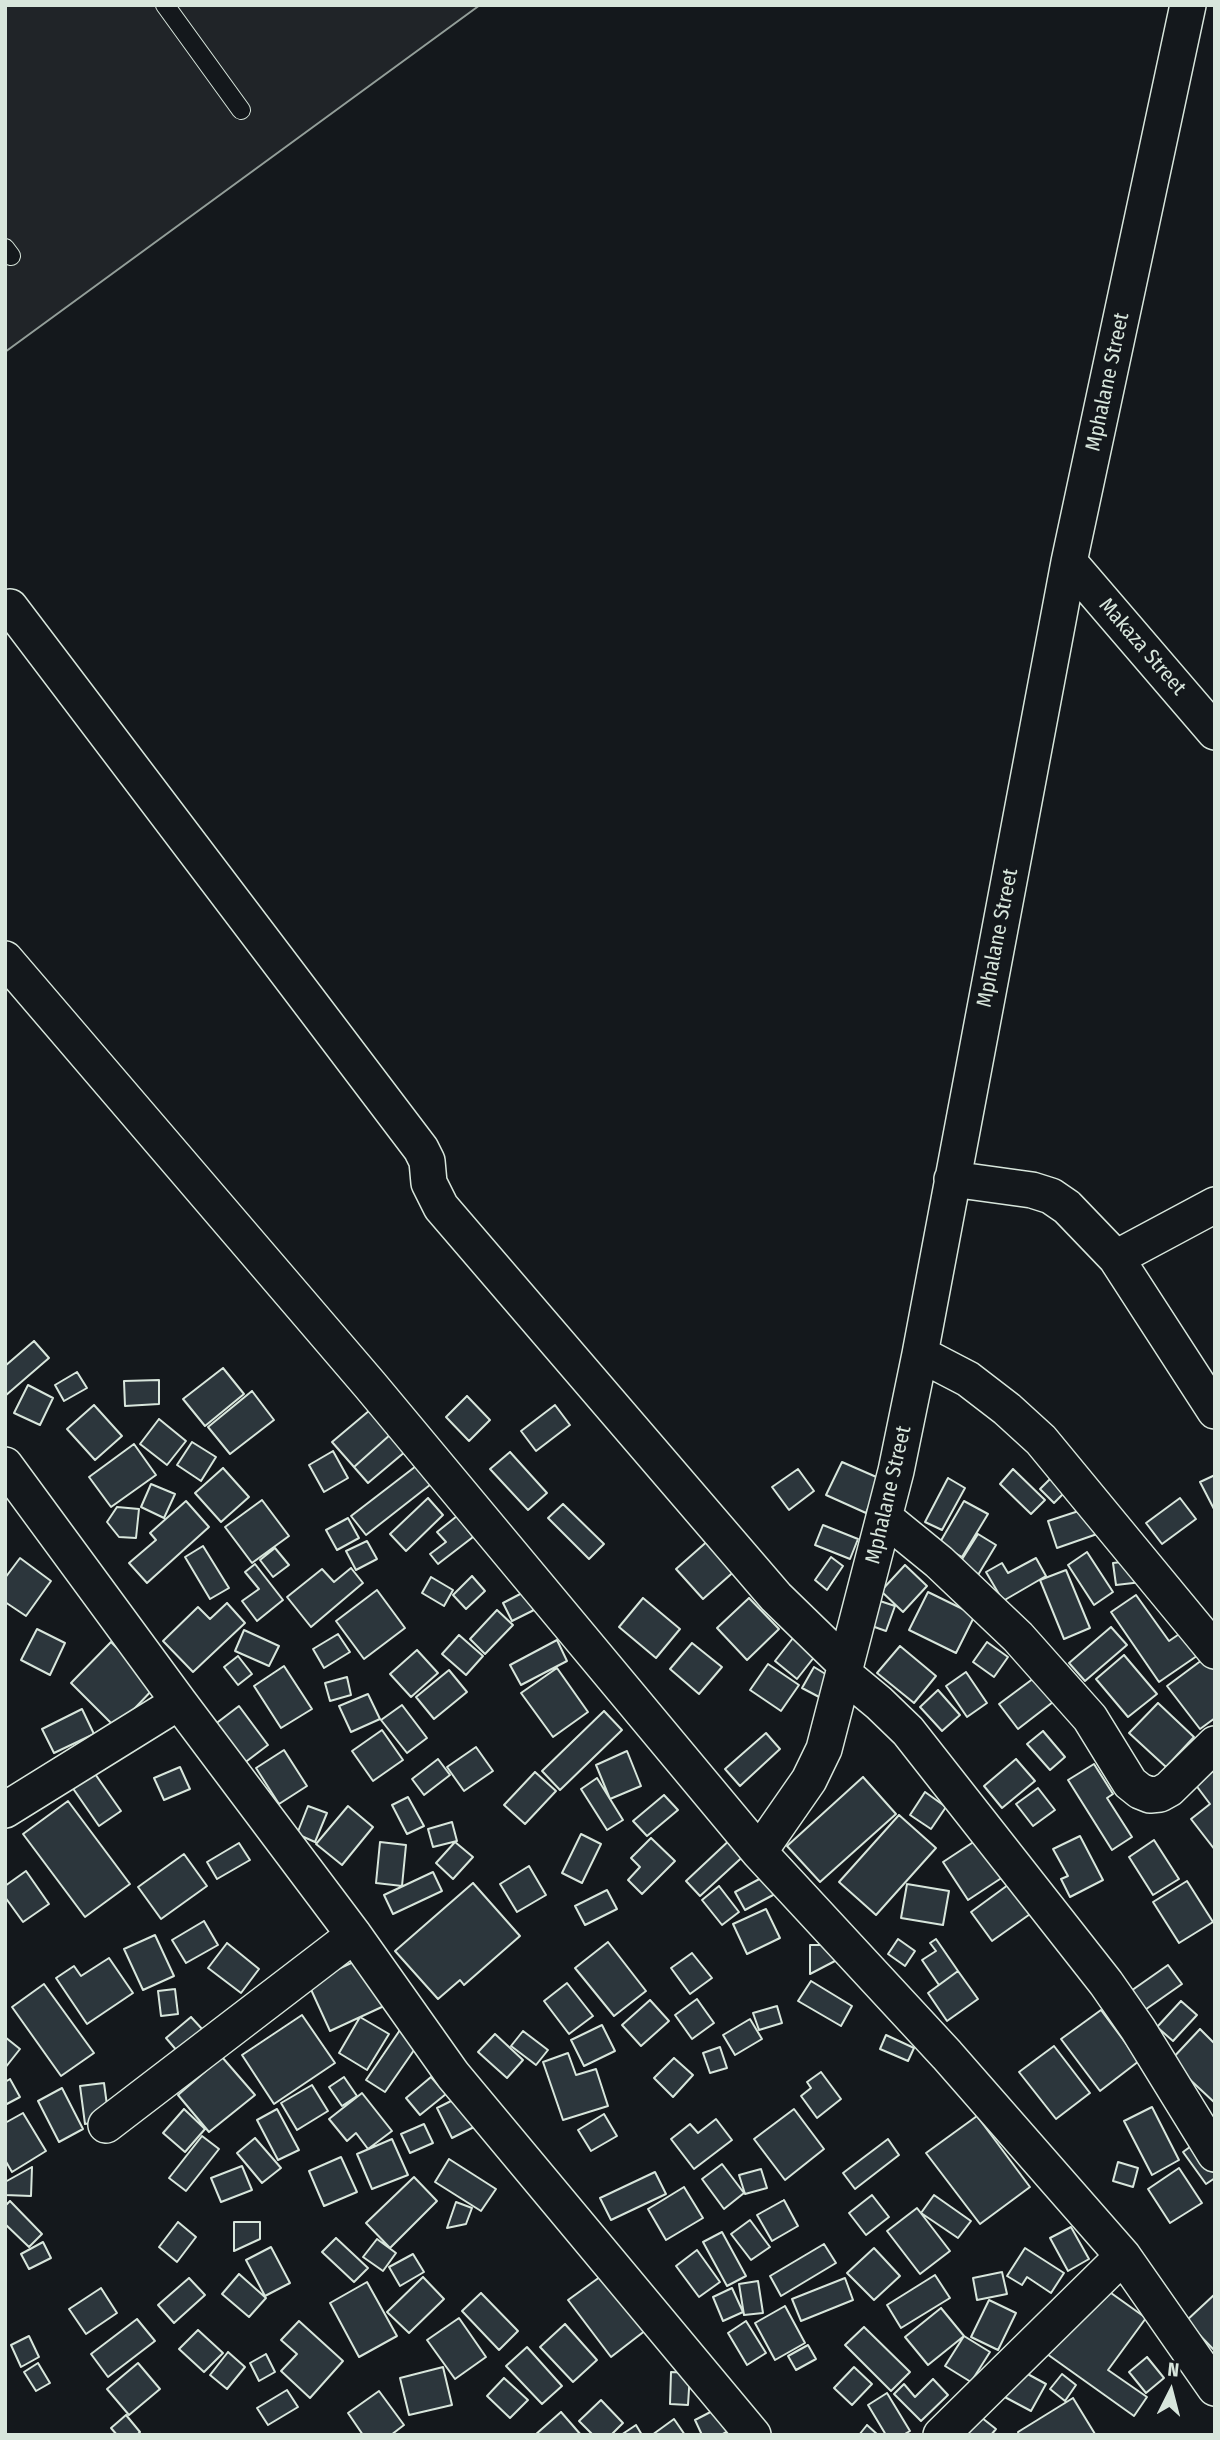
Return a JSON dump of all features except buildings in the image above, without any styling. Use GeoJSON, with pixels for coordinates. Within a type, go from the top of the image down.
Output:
{"type":"FeatureCollection","features":[{"type":"Feature","properties":{"kind":"street","name":"Mphalane Street"},"geometry":{"type":"LineString","coordinates":[[759,1852],[809,1780],[824,1749],[885,1518],[920,1354],[1069,562],[1188,5]]}},
{"type":"Feature","properties":{"kind":"street","name":"Makaza Street"},"geometry":{"type":"LineString","coordinates":[[1069,562],[1215,732]]}},
{"type":"Feature","properties":{"kind":"street"},"geometry":{"type":"LineString","coordinates":[[10,607],[421,1149],[427,1161],[429,1183],[441,1207],[776,1597],[908,1731],[1138,2029],[1215,2154]]}},
{"type":"Feature","properties":{"kind":"street"},"geometry":{"type":"LineString","coordinates":[[5,959],[370,1385],[759,1852],[947,2055],[1123,2256],[1215,2388]]}},
{"type":"Feature","properties":{"kind":"street"},"geometry":{"type":"LineString","coordinates":[[952,1179],[1032,1190],[1051,1196],[1067,1206],[1116,1258],[1215,1411]]}},
{"type":"Feature","properties":{"kind":"street"},"geometry":{"type":"LineString","coordinates":[[1116,1258],[1215,1205]]}},
{"type":"Feature","properties":{"kind":"street"},"geometry":{"type":"LineString","coordinates":[[920,1354],[968,1379],[1041,1440],[1215,1651]]}},
{"type":"Feature","properties":{"kind":"street"},"geometry":{"type":"LineString","coordinates":[[5,1465],[354,1935],[453,2075],[753,2435]]}},
{"type":"Feature","properties":{"kind":"street"},"geometry":{"type":"LineString","coordinates":[[885,1518],[939,1562],[1018,1637],[1090,1718],[1130,1783],[1140,1791],[1150,1795],[1169,1789],[1215,1744]]}},
{"type":"Feature","properties":{"kind":"street"},"geometry":{"type":"LineString","coordinates":[[5,1811],[179,1702]]}},
{"type":"Feature","properties":{"kind":"street"},"geometry":{"type":"LineString","coordinates":[[106,2125],[354,1935]]}},
{"type":"Feature","properties":{"kind":"street"},"geometry":{"type":"LineString","coordinates":[[941,2435],[1123,2256]]}},
{"type":"Feature","properties":{"kind":"lane"},"geometry":{"type":"LineString","coordinates":[[165,5],[241,110]]}},
{"type":"Feature","properties":{"kind":"shaded area"},"geometry":{"type":"Polygon","coordinates":[[[5,5],[480,5],[5,352],[5,5]]]}}]}
